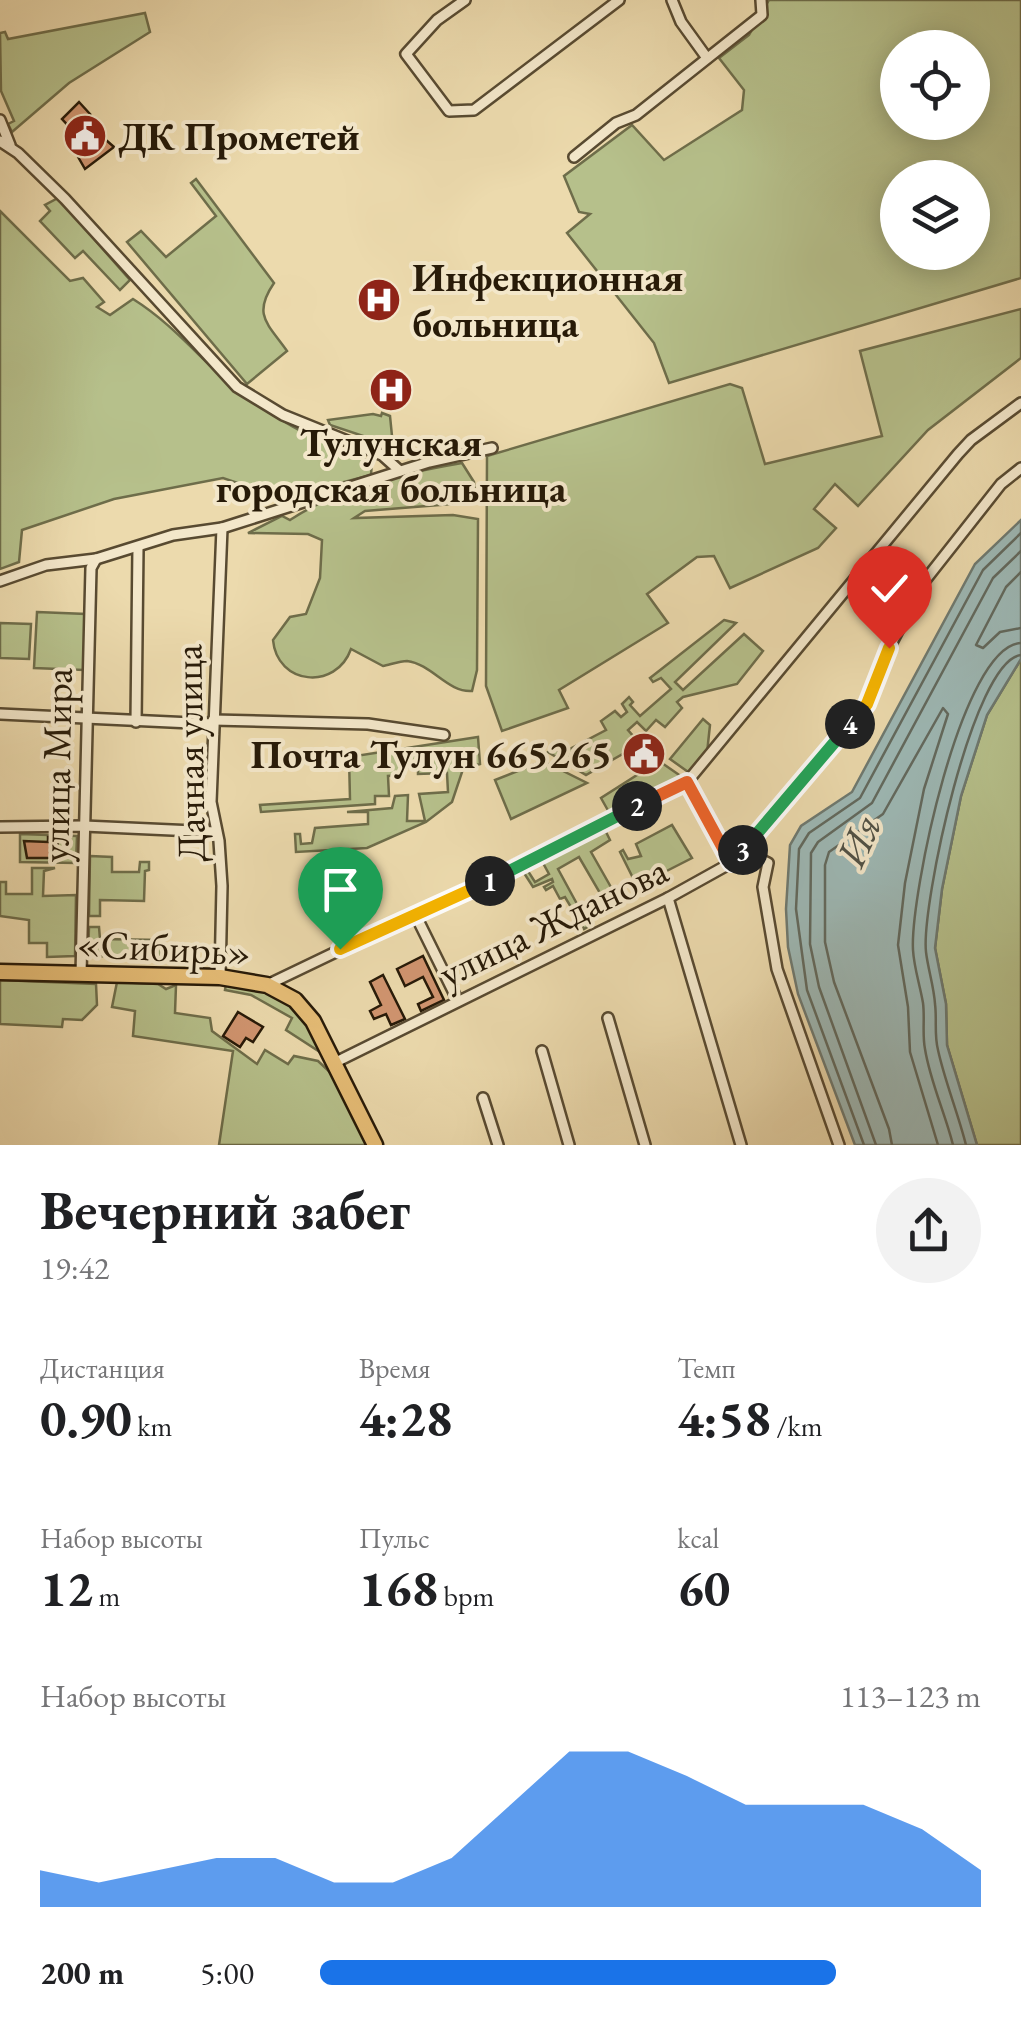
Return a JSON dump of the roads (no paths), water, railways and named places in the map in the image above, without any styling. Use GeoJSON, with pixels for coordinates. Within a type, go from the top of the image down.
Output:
{"type":"FeatureCollection","features":[{"type":"Feature","properties":{"kind":"highway","name":"«Сибирь»"},"geometry":{"type":"LineString","coordinates":[[0,972],[220,977],[267,985],[304,1009],[375,1145]]}},
{"type":"Feature","properties":{"kind":"street"},"geometry":{"type":"LineString","coordinates":[[465,0],[436,20],[406,54],[449,112],[474,110],[619,0]]}},
{"type":"Feature","properties":{"kind":"street"},"geometry":{"type":"LineString","coordinates":[[672,0],[681,22],[707,58]]}},
{"type":"Feature","properties":{"kind":"street"},"geometry":{"type":"LineString","coordinates":[[574,156],[616,123],[636,115],[762,15],[762,0]]}},
{"type":"Feature","properties":{"kind":"street"},"geometry":{"type":"LineString","coordinates":[[0,120],[11,147]]}},
{"type":"Feature","properties":{"kind":"street"},"geometry":{"type":"LineString","coordinates":[[0,141],[64,199],[237,386],[282,415],[382,455],[400,470]]}},
{"type":"Feature","properties":{"kind":"street"},"geometry":{"type":"LineString","coordinates":[[267,985],[687,782],[958,454],[1021,403]]}},
{"type":"Feature","properties":{"kind":"street"},"geometry":{"type":"LineString","coordinates":[[0,581],[46,565],[96,559],[185,532],[222,528],[400,470],[492,448]]}},
{"type":"Feature","properties":{"kind":"street"},"geometry":{"type":"LineString","coordinates":[[380,477],[384,469],[382,455]]}},
{"type":"Feature","properties":{"kind":"street","name":"улица Жданова"},"geometry":{"type":"LineString","coordinates":[[334,1064],[731,863],[867,704],[889,648],[923,583],[1001,484],[1021,468]]}},
{"type":"Feature","properties":{"kind":"street","name":"Дачная улица"},"geometry":{"type":"LineString","coordinates":[[220,977],[221,932],[212,802],[222,528]]}},
{"type":"Feature","properties":{"kind":"street"},"geometry":{"type":"LineString","coordinates":[[136,722],[138,547]]}},
{"type":"Feature","properties":{"kind":"street","name":"улица Мира"},"geometry":{"type":"LineString","coordinates":[[81,974],[91,568],[96,559]]}},
{"type":"Feature","properties":{"kind":"street"},"geometry":{"type":"LineString","coordinates":[[0,714],[136,722],[368,724],[444,735]]}},
{"type":"Feature","properties":{"kind":"street"},"geometry":{"type":"LineString","coordinates":[[687,782],[731,863],[768,863],[763,887],[778,969],[839,1145]]}},
{"type":"Feature","properties":{"kind":"street"},"geometry":{"type":"LineString","coordinates":[[0,826],[216,832]]}},
{"type":"Feature","properties":{"kind":"street"},"geometry":{"type":"LineString","coordinates":[[668,898],[742,1145]]}},
{"type":"Feature","properties":{"kind":"street"},"geometry":{"type":"LineString","coordinates":[[416,914],[458,1001]]}},
{"type":"Feature","properties":{"kind":"street"},"geometry":{"type":"LineString","coordinates":[[608,1018],[645,1145]]}},
{"type":"Feature","properties":{"kind":"street"},"geometry":{"type":"LineString","coordinates":[[542,1051],[569,1145]]}},
{"type":"Feature","properties":{"kind":"street"},"geometry":{"type":"LineString","coordinates":[[483,1098],[498,1145]]}},
{"type":"Feature","properties":{"kind":"water","name":"Ия"},"geometry":{"type":"Polygon","coordinates":[[[1021,520],[1021,659],[987,715],[961,796],[942,889],[935,948],[946,1004],[947,1045],[977,1145],[855,1145],[798,994],[788,947],[790,845],[801,826],[852,792],[975,564],[1021,520]]]}},
{"type":"Feature","properties":{"kind":"place","name":"ДК Прометей"},"geometry":{"type":"Point","coordinates":[85,136]}},
{"type":"Feature","properties":{"kind":"place","name":"Инфекционная больница"},"geometry":{"type":"Point","coordinates":[379,300]}},
{"type":"Feature","properties":{"kind":"place","name":"Тулунская городская больница"},"geometry":{"type":"Point","coordinates":[391,390]}},
{"type":"Feature","properties":{"kind":"place","name":"Почта Тулун 665265"},"geometry":{"type":"Point","coordinates":[644,754]}}]}
